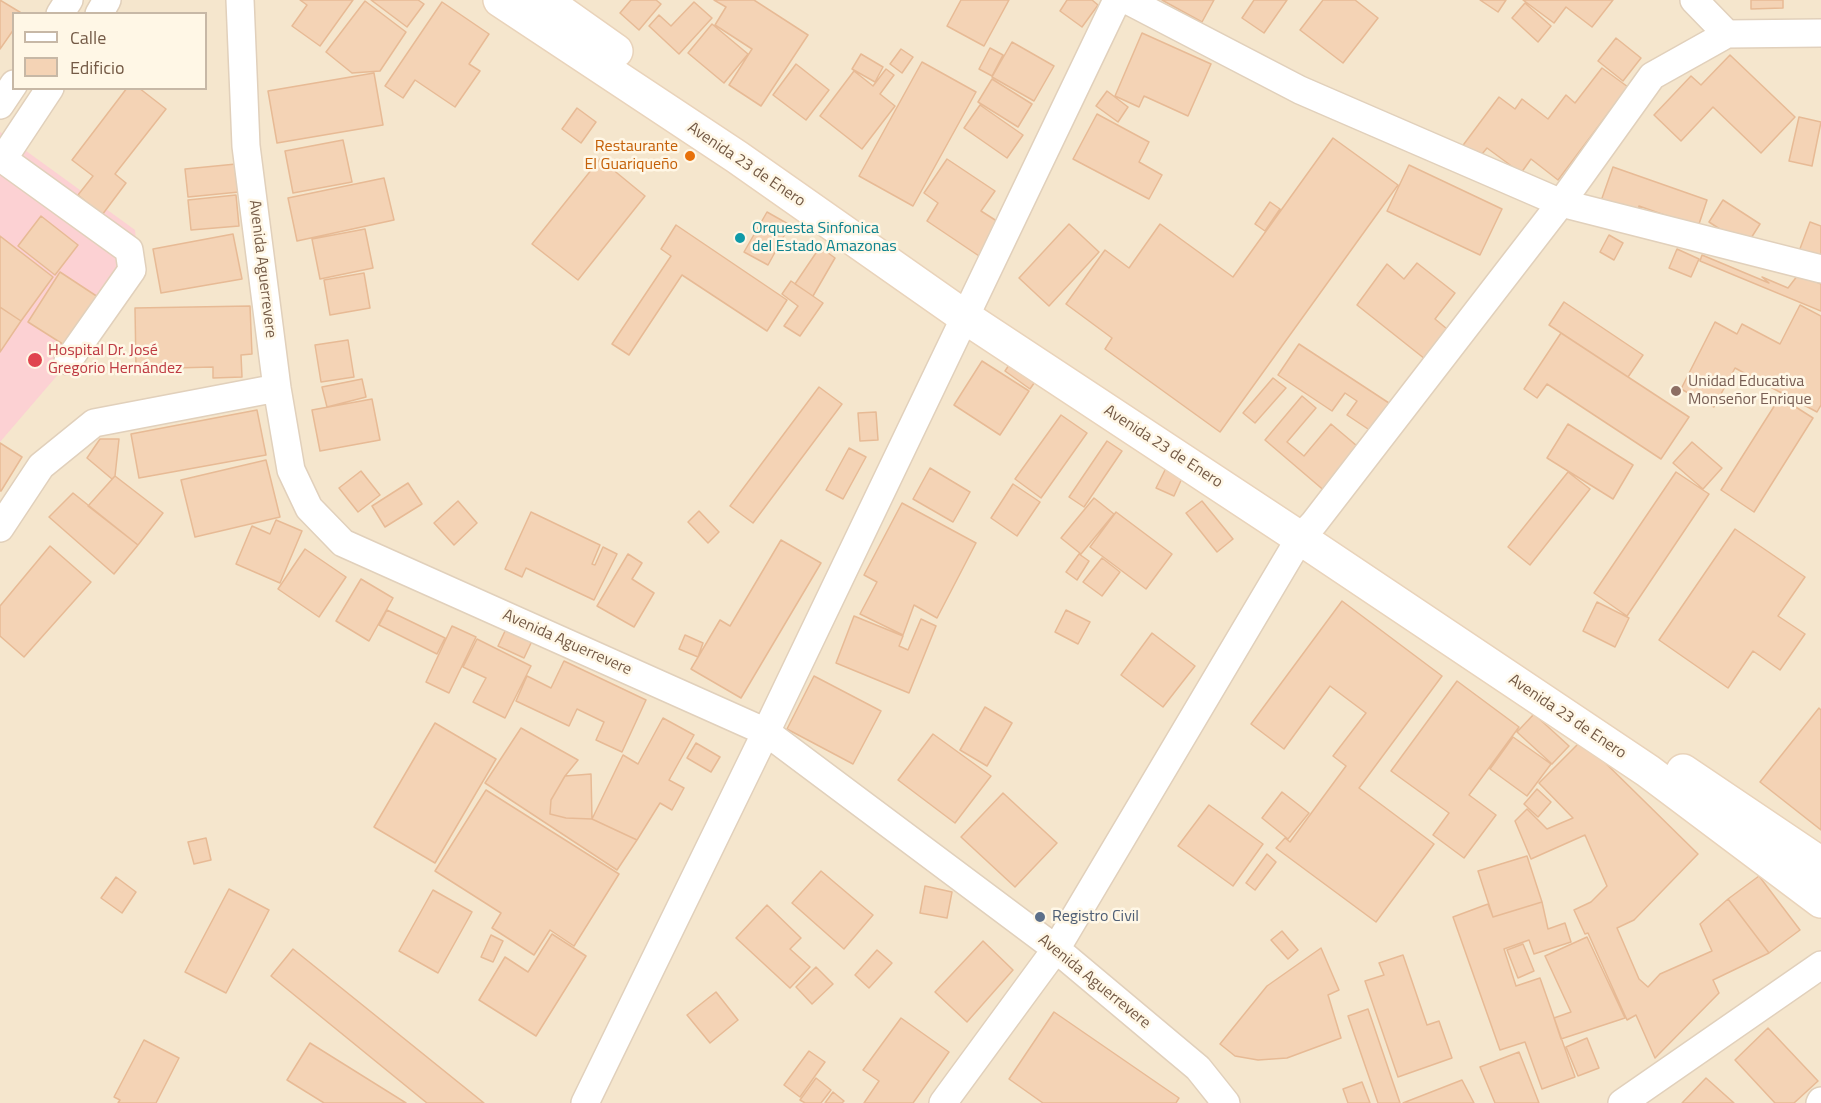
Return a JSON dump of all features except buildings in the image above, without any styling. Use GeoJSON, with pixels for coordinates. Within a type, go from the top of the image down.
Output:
{"type":"FeatureCollection","features":[{"type":"Feature","properties":{"kind":"main road","name":"Avenida 23 de Enero"},"geometry":{"type":"LineString","coordinates":[[500,0],[737,158],[1821,864]]}},
{"type":"Feature","properties":{"kind":"main road","name":"Avenida 23 de Enero"},"geometry":{"type":"LineString","coordinates":[[544,0],[969,309]]}},
{"type":"Feature","properties":{"kind":"main road","name":"Avenida 23 de Enero"},"geometry":{"type":"LineString","coordinates":[[1307,530],[1648,771],[1821,900]]}},
{"type":"Feature","properties":{"kind":"street","name":"Avenida Aguerrevere"},"geometry":{"type":"LineString","coordinates":[[240,0],[246,147],[277,388],[291,470],[309,508],[343,543],[766,732],[1056,949],[1198,1068],[1226,1103]]}},
{"type":"Feature","properties":{"kind":"street"},"geometry":{"type":"LineString","coordinates":[[585,1103],[766,732],[1117,0]]}},
{"type":"Feature","properties":{"kind":"street"},"geometry":{"type":"LineString","coordinates":[[1127,0],[1300,90],[1561,203],[1821,269]]}},
{"type":"Feature","properties":{"kind":"street"},"geometry":{"type":"LineString","coordinates":[[1694,0],[1727,34]]}},
{"type":"Feature","properties":{"kind":"street"},"geometry":{"type":"LineString","coordinates":[[943,1103],[1056,949],[1307,530],[1561,203],[1652,76],[1727,34],[1821,33]]}},
{"type":"Feature","properties":{"kind":"street"},"geometry":{"type":"LineString","coordinates":[[0,105],[12,87]]}},
{"type":"Feature","properties":{"kind":"street"},"geometry":{"type":"LineString","coordinates":[[49,90],[1,158],[129,250],[132,270],[68,361]]}},
{"type":"Feature","properties":{"kind":"street"},"geometry":{"type":"LineString","coordinates":[[0,528],[41,466],[94,423],[277,388]]}},
{"type":"Feature","properties":{"kind":"street"},"geometry":{"type":"LineString","coordinates":[[1622,1103],[1821,965]]}},
{"type":"Feature","properties":{"kind":"shaded area"},"geometry":{"type":"Polygon","coordinates":[[[0,0],[1821,0],[1821,1103],[0,1103],[0,0]]]}},
{"type":"Feature","properties":{"kind":"shaded area","name":"Hospital Dr. José Gregorio Hernández"},"geometry":{"type":"Polygon","coordinates":[[[0,132],[135,230],[140,279],[0,442],[0,132]]]}},
{"type":"Feature","properties":{"kind":"place","name":"Restaurante El Guariqueño"},"geometry":{"type":"Point","coordinates":[690,156]}},
{"type":"Feature","properties":{"kind":"place","name":"Orquesta Sinfonica del Estado Amazonas"},"geometry":{"type":"Point","coordinates":[740,238]}},
{"type":"Feature","properties":{"kind":"place","name":"Hospital Dr. José Gregorio Hernández"},"geometry":{"type":"Point","coordinates":[35,360]}},
{"type":"Feature","properties":{"kind":"place","name":"Unidad Educativa Monseñor Enrique"},"geometry":{"type":"Point","coordinates":[1676,391]}},
{"type":"Feature","properties":{"kind":"place","name":"Registro Civil"},"geometry":{"type":"Point","coordinates":[1040,917]}}]}
